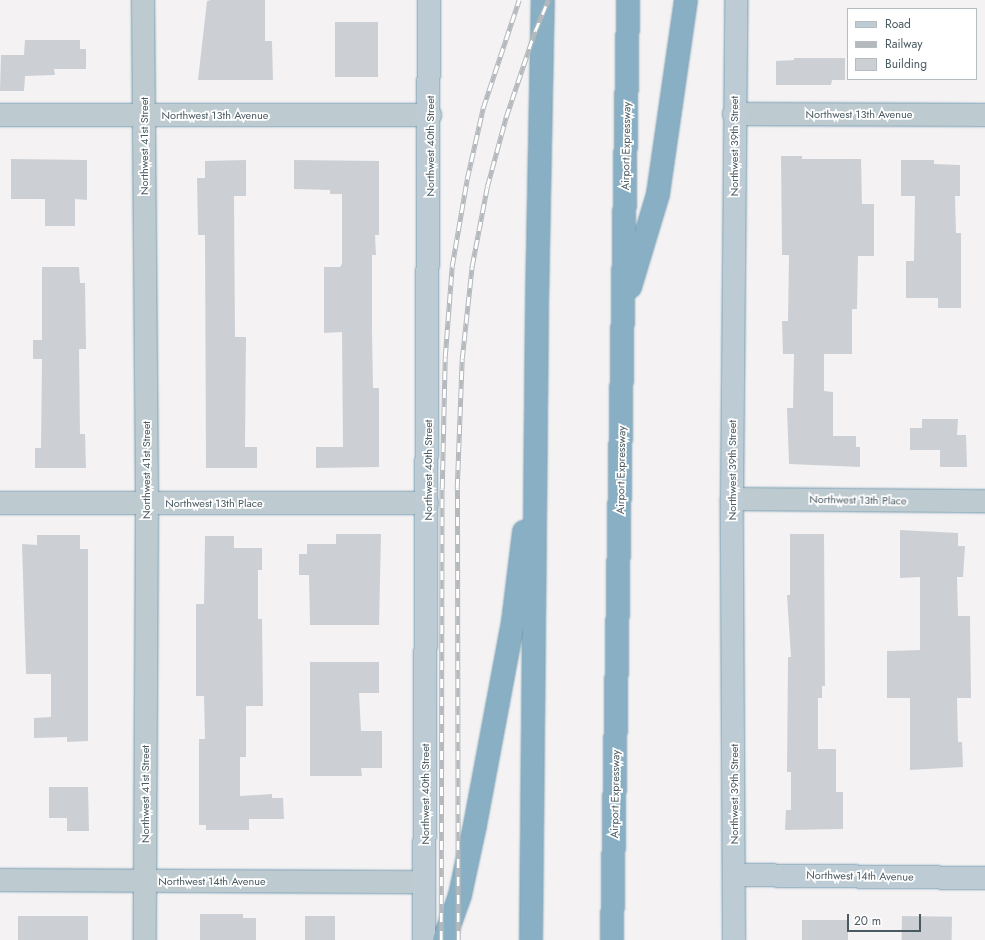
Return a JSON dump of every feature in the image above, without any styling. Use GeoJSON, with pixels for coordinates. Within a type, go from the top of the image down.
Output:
{"type":"FeatureCollection","features":[{"type":"Feature","properties":{"kind":"highway"},"geometry":{"type":"LineString","coordinates":[[531,940],[543,0]]}},
{"type":"Feature","properties":{"kind":"highway","name":"Airport Expressway"},"geometry":{"type":"LineString","coordinates":[[612,940],[628,0]]}},
{"type":"Feature","properties":{"kind":"highway"},"geometry":{"type":"LineString","coordinates":[[623,311],[658,194],[686,0]]}},
{"type":"Feature","properties":{"kind":"highway"},"geometry":{"type":"LineString","coordinates":[[444,940],[460,895],[514,622],[537,428]]}},
{"type":"Feature","properties":{"kind":"main road","name":"Northwest 40th Street"},"geometry":{"type":"LineString","coordinates":[[424,940],[430,115],[429,0]]}},
{"type":"Feature","properties":{"kind":"main road","name":"Northwest 39th Street"},"geometry":{"type":"LineString","coordinates":[[734,940],[732,499],[736,0]]}},
{"type":"Feature","properties":{"kind":"main road","name":"Northwest 14th Avenue"},"geometry":{"type":"LineString","coordinates":[[734,875],[985,878]]}},
{"type":"Feature","properties":{"kind":"street","name":"Northwest 41st Street"},"geometry":{"type":"LineString","coordinates":[[143,0],[147,503],[144,880],[145,940]]}},
{"type":"Feature","properties":{"kind":"street","name":"Northwest 13th Avenue"},"geometry":{"type":"LineString","coordinates":[[0,114],[430,115]]}},
{"type":"Feature","properties":{"kind":"street","name":"Northwest 13th Avenue"},"geometry":{"type":"LineString","coordinates":[[734,114],[985,115]]}},
{"type":"Feature","properties":{"kind":"street","name":"Northwest 13th Place"},"geometry":{"type":"LineString","coordinates":[[732,499],[985,501]]}},
{"type":"Feature","properties":{"kind":"street","name":"Northwest 13th Place"},"geometry":{"type":"LineString","coordinates":[[0,504],[427,503]]}},
{"type":"Feature","properties":{"kind":"street","name":"Northwest 14th Avenue"},"geometry":{"type":"LineString","coordinates":[[0,880],[424,882]]}},
{"type":"Feature","properties":{"kind":"building"},"geometry":{"type":"Polygon","coordinates":[[[265,0],[265,41],[272,41],[273,80],[198,80],[207,1],[265,0]]]}},
{"type":"Feature","properties":{"kind":"building"},"geometry":{"type":"Polygon","coordinates":[[[335,22],[378,22],[378,77],[335,77],[335,22]]]}},
{"type":"Feature","properties":{"kind":"building"},"geometry":{"type":"Polygon","coordinates":[[[25,40],[80,40],[80,49],[86,49],[86,69],[54,69],[55,75],[25,76],[24,91],[0,91],[1,55],[24,55],[25,40]]]}},
{"type":"Feature","properties":{"kind":"building"},"geometry":{"type":"Polygon","coordinates":[[[794,58],[845,58],[845,80],[832,80],[831,85],[776,85],[776,61],[794,60],[794,58]]]}},
{"type":"Feature","properties":{"kind":"building"},"geometry":{"type":"Polygon","coordinates":[[[781,156],[802,156],[802,159],[861,159],[862,204],[874,204],[874,256],[858,256],[857,309],[852,309],[852,354],[824,354],[824,391],[833,392],[833,436],[856,436],[856,447],[860,447],[860,467],[789,464],[787,408],[793,408],[794,354],[783,354],[782,321],[788,321],[789,255],[782,255],[781,156]]]}},
{"type":"Feature","properties":{"kind":"building"},"geometry":{"type":"Polygon","coordinates":[[[11,159],[87,160],[87,200],[75,199],[75,226],[45,226],[45,199],[11,199],[11,159]]]}},
{"type":"Feature","properties":{"kind":"building"},"geometry":{"type":"Polygon","coordinates":[[[246,160],[246,196],[234,196],[235,337],[246,337],[245,447],[257,447],[257,468],[206,468],[205,235],[198,235],[197,178],[205,178],[205,161],[246,160]]]}},
{"type":"Feature","properties":{"kind":"building"},"geometry":{"type":"Polygon","coordinates":[[[294,160],[379,161],[379,235],[375,235],[376,255],[372,255],[372,332],[373,388],[379,388],[379,467],[316,468],[316,447],[343,447],[342,332],[324,333],[324,267],[340,267],[342,264],[342,194],[330,194],[330,190],[294,189],[294,160]]]}},
{"type":"Feature","properties":{"kind":"building"},"geometry":{"type":"Polygon","coordinates":[[[901,160],[934,160],[934,164],[960,165],[960,196],[955,196],[956,233],[961,233],[961,308],[938,308],[938,298],[906,298],[906,261],[914,261],[915,196],[901,196],[901,160]]]}},
{"type":"Feature","properties":{"kind":"building"},"geometry":{"type":"Polygon","coordinates":[[[42,267],[79,267],[80,283],[85,283],[86,349],[79,349],[80,434],[85,434],[86,468],[35,468],[35,448],[41,448],[42,359],[33,359],[33,340],[42,340],[42,267]]]}},
{"type":"Feature","properties":{"kind":"building"},"geometry":{"type":"Polygon","coordinates":[[[922,419],[958,419],[957,435],[966,435],[967,467],[940,467],[940,450],[910,450],[910,428],[922,428],[922,419]]]}},
{"type":"Feature","properties":{"kind":"building"},"geometry":{"type":"Polygon","coordinates":[[[900,530],[958,533],[958,546],[965,546],[963,577],[957,577],[958,616],[970,616],[971,698],[957,698],[958,742],[962,742],[963,767],[910,770],[910,698],[887,698],[887,651],[920,650],[920,577],[900,578],[900,530]]]}},
{"type":"Feature","properties":{"kind":"building"},"geometry":{"type":"Polygon","coordinates":[[[336,534],[381,534],[379,625],[310,625],[309,575],[299,575],[299,554],[307,554],[307,544],[336,544],[336,534]]]}},
{"type":"Feature","properties":{"kind":"building"},"geometry":{"type":"Polygon","coordinates":[[[790,534],[824,534],[825,686],[822,686],[822,698],[818,698],[818,749],[836,749],[836,792],[843,792],[843,829],[785,830],[786,810],[791,810],[791,772],[787,772],[788,657],[791,657],[787,595],[790,595],[790,534]]]}},
{"type":"Feature","properties":{"kind":"building"},"geometry":{"type":"Polygon","coordinates":[[[37,535],[80,535],[80,549],[88,549],[88,741],[67,742],[67,737],[34,738],[34,718],[51,717],[51,674],[26,674],[22,544],[37,545],[37,535]]]}},
{"type":"Feature","properties":{"kind":"building"},"geometry":{"type":"Polygon","coordinates":[[[205,536],[234,536],[234,548],[262,548],[262,570],[258,570],[258,619],[262,619],[263,706],[246,706],[246,757],[240,757],[240,796],[272,794],[272,798],[283,798],[284,819],[249,819],[249,830],[206,830],[206,825],[199,825],[199,739],[205,739],[204,696],[196,696],[196,604],[204,604],[205,536]]]}},
{"type":"Feature","properties":{"kind":"building"},"geometry":{"type":"Polygon","coordinates":[[[310,662],[379,662],[379,693],[359,693],[361,731],[382,731],[382,768],[361,768],[362,776],[310,776],[310,662]]]}},
{"type":"Feature","properties":{"kind":"building"},"geometry":{"type":"Polygon","coordinates":[[[49,787],[88,787],[89,831],[67,831],[67,818],[49,818],[49,787]]]}},
{"type":"Feature","properties":{"kind":"building"},"geometry":{"type":"Polygon","coordinates":[[[200,914],[243,914],[243,918],[256,918],[256,940],[200,940],[200,914]]]}},
{"type":"Feature","properties":{"kind":"building"},"geometry":{"type":"Polygon","coordinates":[[[18,916],[88,916],[88,940],[18,940],[18,916]]]}},
{"type":"Feature","properties":{"kind":"building"},"geometry":{"type":"Polygon","coordinates":[[[305,916],[335,916],[335,940],[305,940],[305,916]]]}},
{"type":"Feature","properties":{"kind":"building"},"geometry":{"type":"Polygon","coordinates":[[[902,916],[952,917],[952,940],[902,940],[902,916]]]}},
{"type":"Feature","properties":{"kind":"building"},"geometry":{"type":"Polygon","coordinates":[[[802,920],[848,920],[848,940],[802,940],[802,920]]]}},
{"type":"Feature","properties":{"kind":"railway"},"geometry":{"type":"LineString","coordinates":[[441,940],[442,488],[445,357],[452,266],[467,179],[483,108],[519,0]]}},
{"type":"Feature","properties":{"kind":"railway"},"geometry":{"type":"LineString","coordinates":[[458,940],[457,488],[462,359],[472,266],[487,187],[506,117],[535,31],[548,0]]}}]}
